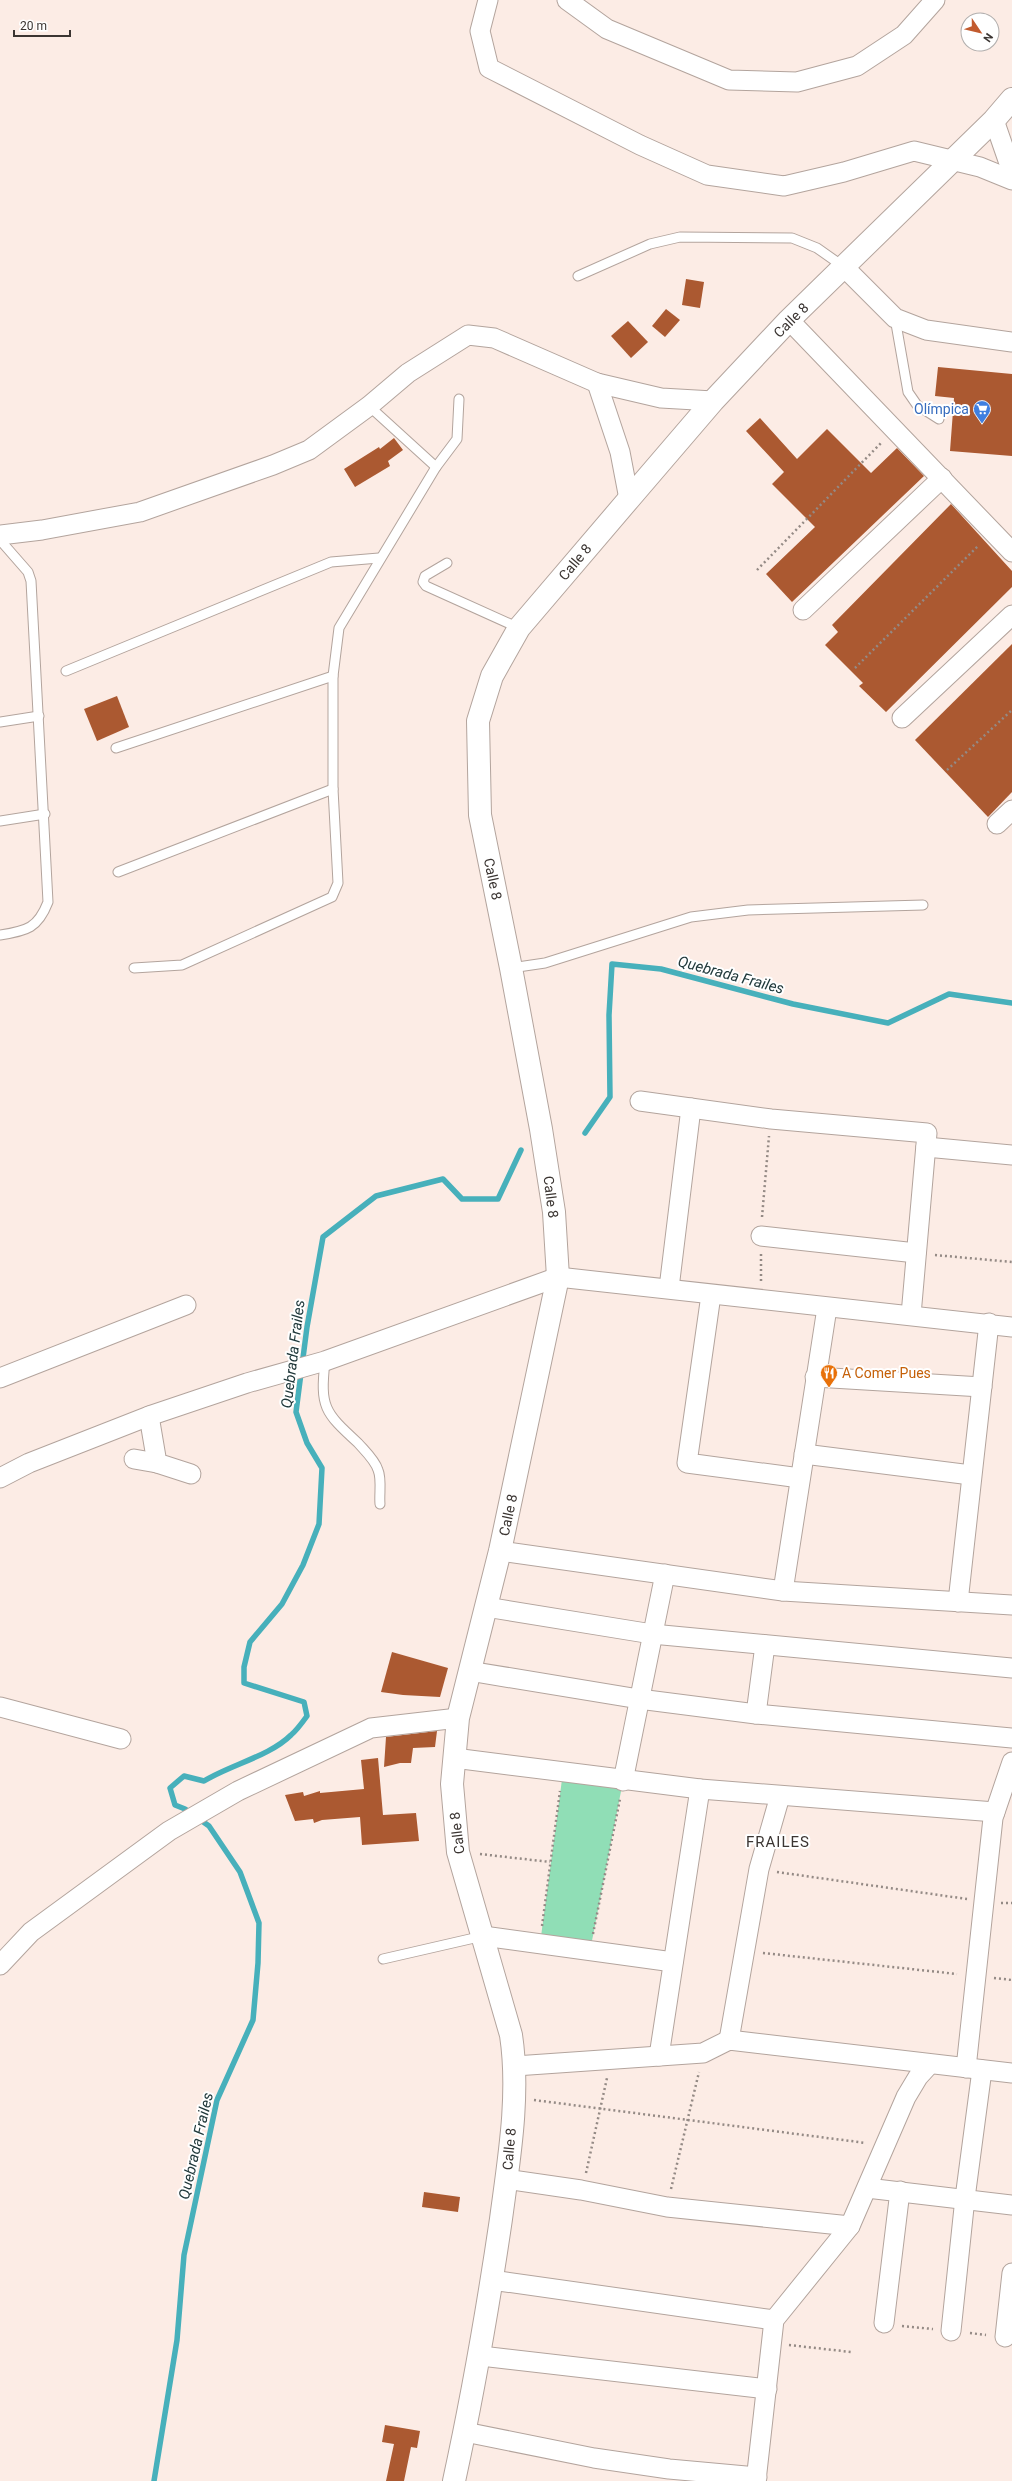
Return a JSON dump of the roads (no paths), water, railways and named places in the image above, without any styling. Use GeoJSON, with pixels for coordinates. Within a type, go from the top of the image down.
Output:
{"type":"FeatureCollection","features":[{"type":"Feature","properties":{"kind":"street"},"geometry":{"type":"LineString","coordinates":[[488,0],[480,31],[489,68],[640,145],[707,175],[784,186],[844,172],[914,151],[950,161],[980,167],[1012,180]]}},
{"type":"Feature","properties":{"kind":"street"},"geometry":{"type":"LineString","coordinates":[[567,0],[607,29],[728,80],[797,82],[857,66],[904,35],[935,0]]}},
{"type":"Feature","properties":{"kind":"street","name":"Calle 8"},"geometry":{"type":"LineString","coordinates":[[454,2481],[480,2356],[492,2280],[506,2179],[514,2097],[515,2066],[511,2035],[484,1936],[458,1852],[452,1784],[454,1758],[458,1718],[500,1551],[558,1277],[554,1212],[544,1144],[511,968],[480,815],[478,721],[492,676],[519,628],[713,401],[789,320],[845,268],[950,161],[994,120],[1012,99]]}},
{"type":"Feature","properties":{"kind":"street"},"geometry":{"type":"LineString","coordinates":[[994,120],[1012,172]]}},
{"type":"Feature","properties":{"kind":"street"},"geometry":{"type":"LineString","coordinates":[[845,268],[895,318],[926,330],[1012,342]]}},
{"type":"Feature","properties":{"kind":"street"},"geometry":{"type":"LineString","coordinates":[[789,320],[1012,552]]}},
{"type":"Feature","properties":{"kind":"street"},"geometry":{"type":"LineString","coordinates":[[0,535],[42,530],[140,512],[273,465],[308,450],[369,406],[408,373],[468,335],[494,338],[597,383],[661,398],[713,401]]}},
{"type":"Feature","properties":{"kind":"street"},"geometry":{"type":"LineString","coordinates":[[597,383],[620,452],[629,499]]}},
{"type":"Feature","properties":{"kind":"street"},"geometry":{"type":"LineString","coordinates":[[803,610],[942,478]]}},
{"type":"Feature","properties":{"kind":"street"},"geometry":{"type":"LineString","coordinates":[[902,718],[1012,615]]}},
{"type":"Feature","properties":{"kind":"street"},"geometry":{"type":"LineString","coordinates":[[997,824],[1012,810]]}},
{"type":"Feature","properties":{"kind":"street"},"geometry":{"type":"LineString","coordinates":[[640,1101],[771,1119],[927,1133],[911,1315]]}},
{"type":"Feature","properties":{"kind":"street"},"geometry":{"type":"LineString","coordinates":[[669,1288],[691,1108]]}},
{"type":"Feature","properties":{"kind":"street"},"geometry":{"type":"LineString","coordinates":[[926,1147],[1012,1155]]}},
{"type":"Feature","properties":{"kind":"street"},"geometry":{"type":"LineString","coordinates":[[760,1236],[916,1253]]}},
{"type":"Feature","properties":{"kind":"street"},"geometry":{"type":"LineString","coordinates":[[0,1478],[29,1463],[149,1416],[247,1383],[319,1362],[558,1277],[669,1288],[711,1295],[827,1308],[989,1323],[1012,1327]]}},
{"type":"Feature","properties":{"kind":"street"},"geometry":{"type":"LineString","coordinates":[[711,1295],[687,1463],[800,1478]]}},
{"type":"Feature","properties":{"kind":"street"},"geometry":{"type":"LineString","coordinates":[[0,1378],[186,1305]]}},
{"type":"Feature","properties":{"kind":"street"},"geometry":{"type":"LineString","coordinates":[[783,1591],[815,1377],[827,1308]]}},
{"type":"Feature","properties":{"kind":"street"},"geometry":{"type":"LineString","coordinates":[[958,1602],[989,1323]]}},
{"type":"Feature","properties":{"kind":"street"},"geometry":{"type":"LineString","coordinates":[[815,1377],[982,1387]]}},
{"type":"Feature","properties":{"kind":"street"},"geometry":{"type":"LineString","coordinates":[[149,1416],[157,1463]]}},
{"type":"Feature","properties":{"kind":"street"},"geometry":{"type":"LineString","coordinates":[[804,1454],[971,1475]]}},
{"type":"Feature","properties":{"kind":"street"},"geometry":{"type":"LineString","coordinates":[[134,1458],[157,1463],[191,1474]]}},
{"type":"Feature","properties":{"kind":"street"},"geometry":{"type":"LineString","coordinates":[[500,1551],[783,1591],[1012,1605]]}},
{"type":"Feature","properties":{"kind":"street"},"geometry":{"type":"LineString","coordinates":[[623,1781],[665,1574]]}},
{"type":"Feature","properties":{"kind":"street"},"geometry":{"type":"LineString","coordinates":[[486,1607],[652,1634],[1012,1668]]}},
{"type":"Feature","properties":{"kind":"street"},"geometry":{"type":"LineString","coordinates":[[756,1714],[765,1645]]}},
{"type":"Feature","properties":{"kind":"street"},"geometry":{"type":"LineString","coordinates":[[469,1671],[639,1699],[756,1714],[1012,1738]]}},
{"type":"Feature","properties":{"kind":"street"},"geometry":{"type":"LineString","coordinates":[[0,1707],[121,1739]]}},
{"type":"Feature","properties":{"kind":"street"},"geometry":{"type":"LineString","coordinates":[[0,1965],[31,1932],[169,1831],[238,1791],[371,1728],[458,1718]]}},
{"type":"Feature","properties":{"kind":"street"},"geometry":{"type":"LineString","coordinates":[[454,1758],[623,1781],[700,1789],[995,1812]]}},
{"type":"Feature","properties":{"kind":"street"},"geometry":{"type":"LineString","coordinates":[[950,2331],[965,2198],[974,2069],[977,1977],[985,1901],[995,1812],[1012,1762]]}},
{"type":"Feature","properties":{"kind":"street"},"geometry":{"type":"LineString","coordinates":[[659,2056],[700,1789]]}},
{"type":"Feature","properties":{"kind":"street"},"geometry":{"type":"LineString","coordinates":[[729,2040],[759,1869],[780,1796]]}},
{"type":"Feature","properties":{"kind":"street"},"geometry":{"type":"LineString","coordinates":[[484,1936],[673,1962]]}},
{"type":"Feature","properties":{"kind":"street"},"geometry":{"type":"LineString","coordinates":[[515,2066],[703,2054],[729,2040],[929,2065],[1012,2073]]}},
{"type":"Feature","properties":{"kind":"street"},"geometry":{"type":"LineString","coordinates":[[465,2432],[594,2458],[669,2469],[757,2479],[773,2344],[774,2320],[850,2226],[906,2098],[918,2077],[929,2065]]}},
{"type":"Feature","properties":{"kind":"street"},"geometry":{"type":"LineString","coordinates":[[506,2179],[581,2190],[667,2206],[850,2226]]}},
{"type":"Feature","properties":{"kind":"street"},"geometry":{"type":"LineString","coordinates":[[867,2188],[965,2198],[1012,2205]]}},
{"type":"Feature","properties":{"kind":"street"},"geometry":{"type":"LineString","coordinates":[[884,2324],[900,2191]]}},
{"type":"Feature","properties":{"kind":"street"},"geometry":{"type":"LineString","coordinates":[[1005,2337],[1012,2273]]}},
{"type":"Feature","properties":{"kind":"street"},"geometry":{"type":"LineString","coordinates":[[492,2280],[774,2320]]}},
{"type":"Feature","properties":{"kind":"street"},"geometry":{"type":"LineString","coordinates":[[480,2356],[767,2389]]}},
{"type":"Feature","properties":{"kind":"lane"},"geometry":{"type":"LineString","coordinates":[[578,276],[650,244],[680,237],[792,238],[817,248],[845,268]]}},
{"type":"Feature","properties":{"kind":"lane"},"geometry":{"type":"LineString","coordinates":[[895,318],[908,392],[917,404],[939,419]]}},
{"type":"Feature","properties":{"kind":"lane"},"geometry":{"type":"LineString","coordinates":[[134,968],[182,965],[332,897],[338,883],[333,789],[333,676],[339,628],[379,558],[436,467],[458,438],[459,399]]}},
{"type":"Feature","properties":{"kind":"lane"},"geometry":{"type":"LineString","coordinates":[[369,406],[436,467]]}},
{"type":"Feature","properties":{"kind":"lane"},"geometry":{"type":"LineString","coordinates":[[0,540],[28,572],[31,581],[48,902],[42,919],[23,932],[0,935]]}},
{"type":"Feature","properties":{"kind":"lane"},"geometry":{"type":"LineString","coordinates":[[66,671],[331,562],[379,558]]}},
{"type":"Feature","properties":{"kind":"lane"},"geometry":{"type":"LineString","coordinates":[[447,563],[425,576],[423,582],[426,586],[519,628]]}},
{"type":"Feature","properties":{"kind":"lane"},"geometry":{"type":"LineString","coordinates":[[116,748],[333,676]]}},
{"type":"Feature","properties":{"kind":"lane"},"geometry":{"type":"LineString","coordinates":[[0,722],[39,716]]}},
{"type":"Feature","properties":{"kind":"lane"},"geometry":{"type":"LineString","coordinates":[[118,872],[333,789]]}},
{"type":"Feature","properties":{"kind":"lane"},"geometry":{"type":"LineString","coordinates":[[0,820],[44,814]]}},
{"type":"Feature","properties":{"kind":"lane"},"geometry":{"type":"LineString","coordinates":[[511,968],[545,963],[691,917],[748,910],[923,905]]}},
{"type":"Feature","properties":{"kind":"lane"},"geometry":{"type":"LineString","coordinates":[[319,1362],[325,1406],[341,1428],[367,1452],[379,1471],[380,1504]]}},
{"type":"Feature","properties":{"kind":"lane"},"geometry":{"type":"LineString","coordinates":[[383,1959],[484,1936]]}},
{"type":"Feature","properties":{"kind":"waterway","name":"Quebrada Frailes"},"geometry":{"type":"LineString","coordinates":[[585,1133],[610,1097],[609,1015],[612,964],[661,969],[793,1004],[888,1023],[949,994],[1012,1003]]}},
{"type":"Feature","properties":{"kind":"waterway","name":"Quebrada Frailes"},"geometry":{"type":"LineString","coordinates":[[154,2481],[177,2340],[184,2255],[217,2100],[253,2020],[258,1963],[259,1923],[240,1872],[209,1826],[185,1809],[175,1805],[170,1788],[184,1776],[204,1781],[214,1775],[261,1755],[272,1749],[293,1733],[307,1716],[304,1702],[244,1683],[244,1667],[250,1642],[282,1604],[303,1565],[319,1524],[322,1468],[307,1443],[296,1412],[307,1327],[323,1237],[376,1196],[443,1179],[462,1199],[498,1199],[521,1150]]}},
{"type":"Feature","properties":{"kind":"place","name":"Olímpica"},"geometry":{"type":"Point","coordinates":[982,424]}},
{"type":"Feature","properties":{"kind":"place","name":"A Comer Pues"},"geometry":{"type":"Point","coordinates":[829,1388]}},
{"type":"Feature","properties":{"kind":"district","name":"FRAILES"},"geometry":{"type":"Point","coordinates":[778,1842]}}]}
